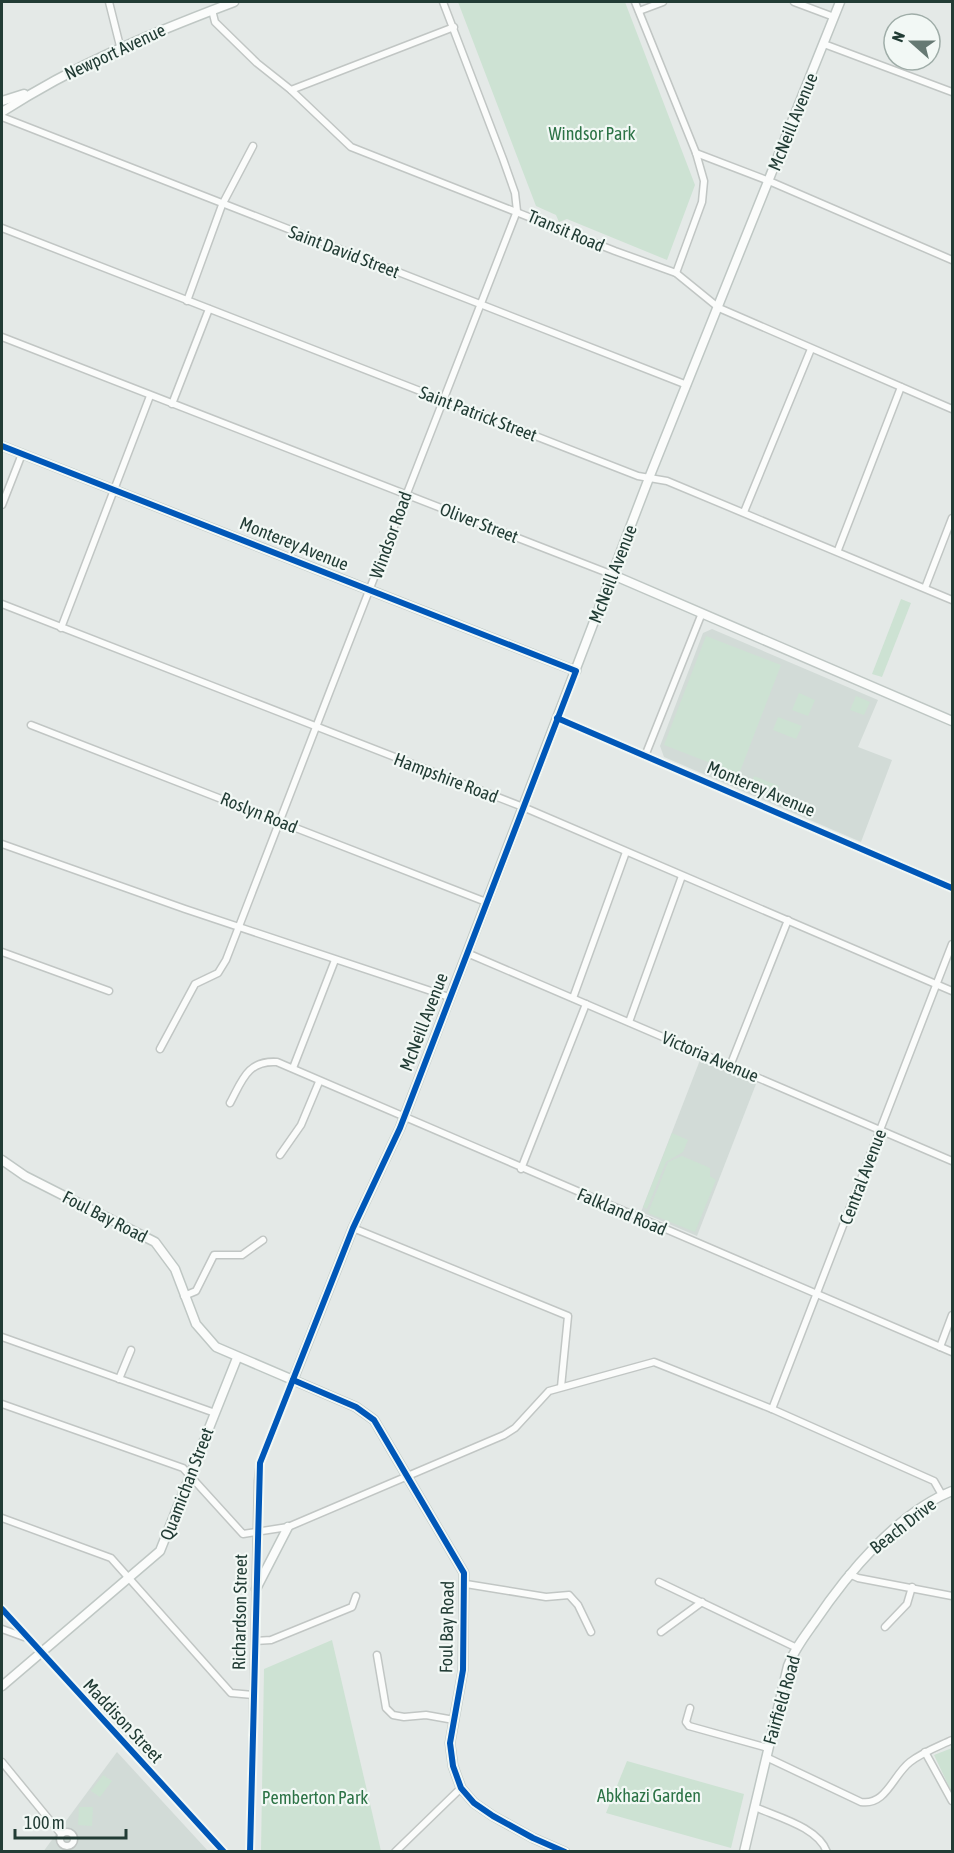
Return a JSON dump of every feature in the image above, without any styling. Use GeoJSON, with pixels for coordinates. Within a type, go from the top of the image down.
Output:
{"type":"FeatureCollection","features":[{"type":"Feature","properties":{"kind":"street"},"geometry":{"type":"LineString","coordinates":[[110,2],[120,46]]}},
{"type":"Feature","properties":{"kind":"street","name":"Newport Avenue"},"geometry":{"type":"LineString","coordinates":[[2,112],[35,90],[120,46],[234,2]]}},
{"type":"Feature","properties":{"kind":"street"},"geometry":{"type":"LineString","coordinates":[[443,2],[504,159],[515,193],[517,211]]}},
{"type":"Feature","properties":{"kind":"street"},"geometry":{"type":"LineString","coordinates":[[635,2],[696,153],[704,181],[705,193],[676,273]]}},
{"type":"Feature","properties":{"kind":"street"},"geometry":{"type":"LineString","coordinates":[[639,11],[663,2]]}},
{"type":"Feature","properties":{"kind":"street"},"geometry":{"type":"LineString","coordinates":[[795,2],[834,17]]}},
{"type":"Feature","properties":{"kind":"street","name":"McNeill Avenue"},"geometry":{"type":"LineString","coordinates":[[293,1380],[353,1228],[404,1115],[650,478],[840,2]]}},
{"type":"Feature","properties":{"kind":"street","name":"Transit Road"},"geometry":{"type":"LineString","coordinates":[[212,10],[215,22],[228,35],[351,147],[676,273],[719,308],[952,408]]}},
{"type":"Feature","properties":{"kind":"street"},"geometry":{"type":"LineString","coordinates":[[291,90],[454,27]]}},
{"type":"Feature","properties":{"kind":"street"},"geometry":{"type":"LineString","coordinates":[[824,44],[952,92]]}},
{"type":"Feature","properties":{"kind":"street"},"geometry":{"type":"LineString","coordinates":[[2,101],[35,90]]}},
{"type":"Feature","properties":{"kind":"street","name":"Saint David Street"},"geometry":{"type":"LineString","coordinates":[[2,117],[687,385]]}},
{"type":"Feature","properties":{"kind":"street"},"geometry":{"type":"LineString","coordinates":[[187,301],[222,205],[253,146]]}},
{"type":"Feature","properties":{"kind":"street"},"geometry":{"type":"LineString","coordinates":[[696,153],[769,181],[952,260]]}},
{"type":"Feature","properties":{"kind":"street","name":"Windsor Road"},"geometry":{"type":"LineString","coordinates":[[160,1049],[195,984],[218,973],[238,927],[314,728],[370,590],[441,400],[517,211]]}},
{"type":"Feature","properties":{"kind":"street","name":"Saint Patrick Street"},"geometry":{"type":"LineString","coordinates":[[2,228],[441,400],[650,478],[667,480],[838,550],[952,600]]}},
{"type":"Feature","properties":{"kind":"street"},"geometry":{"type":"LineString","coordinates":[[172,404],[209,309]]}},
{"type":"Feature","properties":{"kind":"street","name":"Oliver Street"},"geometry":{"type":"LineString","coordinates":[[2,337],[613,575],[952,721]]}},
{"type":"Feature","properties":{"kind":"street"},"geometry":{"type":"LineString","coordinates":[[744,512],[811,349]]}},
{"type":"Feature","properties":{"kind":"street"},"geometry":{"type":"LineString","coordinates":[[838,550],[901,387]]}},
{"type":"Feature","properties":{"kind":"street"},"geometry":{"type":"LineString","coordinates":[[61,628],[150,396]]}},
{"type":"Feature","properties":{"kind":"street","name":"Monterey Avenue"},"geometry":{"type":"LineString","coordinates":[[2,446],[576,671]]}},
{"type":"Feature","properties":{"kind":"street"},"geometry":{"type":"LineString","coordinates":[[2,505],[22,454]]}},
{"type":"Feature","properties":{"kind":"street"},"geometry":{"type":"LineString","coordinates":[[925,588],[952,518]]}},
{"type":"Feature","properties":{"kind":"street","name":"Hampshire Road"},"geometry":{"type":"LineString","coordinates":[[2,604],[265,706],[314,728],[523,807],[952,991]]}},
{"type":"Feature","properties":{"kind":"street"},"geometry":{"type":"LineString","coordinates":[[645,756],[702,613]]}},
{"type":"Feature","properties":{"kind":"street","name":"Monterey Avenue"},"geometry":{"type":"LineString","coordinates":[[557,718],[952,888]]}},
{"type":"Feature","properties":{"kind":"street","name":"Roslyn Road"},"geometry":{"type":"LineString","coordinates":[[31,725],[486,902]]}},
{"type":"Feature","properties":{"kind":"street"},"geometry":{"type":"LineString","coordinates":[[2,844],[449,998]]}},
{"type":"Feature","properties":{"kind":"street"},"geometry":{"type":"LineString","coordinates":[[573,998],[626,852]]}},
{"type":"Feature","properties":{"kind":"street"},"geometry":{"type":"LineString","coordinates":[[629,1022],[682,876]]}},
{"type":"Feature","properties":{"kind":"street"},"geometry":{"type":"LineString","coordinates":[[730,1066],[788,920]]}},
{"type":"Feature","properties":{"kind":"street","name":"Central Avenue"},"geometry":{"type":"LineString","coordinates":[[772,1409],[952,944]]}},
{"type":"Feature","properties":{"kind":"street"},"geometry":{"type":"LineString","coordinates":[[2,952],[109,991]]}},
{"type":"Feature","properties":{"kind":"street","name":"Victoria Avenue"},"geometry":{"type":"LineString","coordinates":[[467,952],[952,1161]]}},
{"type":"Feature","properties":{"kind":"street"},"geometry":{"type":"LineString","coordinates":[[293,1068],[335,960]]}},
{"type":"Feature","properties":{"kind":"street"},"geometry":{"type":"LineString","coordinates":[[521,1169],[586,1004]]}},
{"type":"Feature","properties":{"kind":"street","name":"Falkland Road"},"geometry":{"type":"LineString","coordinates":[[230,1103],[247,1071],[262,1061],[277,1062],[319,1082],[404,1115],[521,1169],[952,1352]]}},
{"type":"Feature","properties":{"kind":"street"},"geometry":{"type":"LineString","coordinates":[[280,1155],[302,1125],[319,1082]]}},
{"type":"Feature","properties":{"kind":"street","name":"Foul Bay Road"},"geometry":{"type":"LineString","coordinates":[[2,1160],[25,1176],[155,1242],[175,1269],[196,1324],[207,1340],[237,1358],[366,1412],[374,1420],[408,1474],[464,1573],[466,1584],[462,1670],[450,1743],[453,1766],[461,1788],[474,1803],[493,1816],[533,1838],[565,1851]]}},
{"type":"Feature","properties":{"kind":"street"},"geometry":{"type":"LineString","coordinates":[[353,1228],[568,1316],[561,1387]]}},
{"type":"Feature","properties":{"kind":"street"},"geometry":{"type":"LineString","coordinates":[[184,1296],[196,1291],[214,1255],[246,1254],[263,1239]]}},
{"type":"Feature","properties":{"kind":"street"},"geometry":{"type":"LineString","coordinates":[[940,1347],[952,1315]]}},
{"type":"Feature","properties":{"kind":"street"},"geometry":{"type":"LineString","coordinates":[[2,1337],[215,1413]]}},
{"type":"Feature","properties":{"kind":"street"},"geometry":{"type":"LineString","coordinates":[[119,1379],[130,1350]]}},
{"type":"Feature","properties":{"kind":"street","name":"Quamichan Street"},"geometry":{"type":"LineString","coordinates":[[2,1686],[160,1551],[237,1358]]}},
{"type":"Feature","properties":{"kind":"street"},"geometry":{"type":"LineString","coordinates":[[2,1404],[183,1468],[243,1534],[288,1527],[504,1434],[515,1428],[549,1391],[639,1364],[663,1364],[772,1409],[934,1481],[942,1495]]}},
{"type":"Feature","properties":{"kind":"street","name":"Richardson Street"},"geometry":{"type":"LineString","coordinates":[[250,1851],[260,1463],[293,1380]]}},
{"type":"Feature","properties":{"kind":"street","name":"Beach Drive"},"geometry":{"type":"LineString","coordinates":[[856,1566],[903,1524],[942,1495],[952,1491]]}},
{"type":"Feature","properties":{"kind":"street"},"geometry":{"type":"LineString","coordinates":[[2,1518],[98,1551],[111,1558],[231,1693],[253,1695]]}},
{"type":"Feature","properties":{"kind":"street"},"geometry":{"type":"LineString","coordinates":[[256,1589],[288,1527]]}},
{"type":"Feature","properties":{"kind":"street","name":"Fairfield Road"},"geometry":{"type":"LineString","coordinates":[[744,1851],[788,1666],[797,1648],[856,1566]]}},
{"type":"Feature","properties":{"kind":"street"},"geometry":{"type":"LineString","coordinates":[[849,1574],[858,1578],[952,1596]]}},
{"type":"Feature","properties":{"kind":"street"},"geometry":{"type":"LineString","coordinates":[[659,1582],[797,1648]]}},
{"type":"Feature","properties":{"kind":"street"},"geometry":{"type":"LineString","coordinates":[[466,1584],[546,1597],[569,1595],[591,1632]]}},
{"type":"Feature","properties":{"kind":"street"},"geometry":{"type":"LineString","coordinates":[[885,1627],[907,1604],[912,1587]]}},
{"type":"Feature","properties":{"kind":"street"},"geometry":{"type":"LineString","coordinates":[[255,1641],[271,1640],[352,1607],[356,1596]]}},
{"type":"Feature","properties":{"kind":"street"},"geometry":{"type":"LineString","coordinates":[[661,1632],[702,1602]]}},
{"type":"Feature","properties":{"kind":"street","name":"Maddison Street"},"geometry":{"type":"LineString","coordinates":[[2,1609],[24,1637],[224,1851]]}},
{"type":"Feature","properties":{"kind":"street"},"geometry":{"type":"LineString","coordinates":[[2,1629],[24,1637]]}},
{"type":"Feature","properties":{"kind":"street"},"geometry":{"type":"LineString","coordinates":[[377,1654],[386,1708],[393,1715],[404,1717],[426,1715],[454,1720]]}},
{"type":"Feature","properties":{"kind":"street"},"geometry":{"type":"LineString","coordinates":[[690,1708],[686,1722],[689,1726],[767,1752],[861,1802],[871,1804],[879,1799],[907,1764],[925,1752],[952,1740]]}},
{"type":"Feature","properties":{"kind":"street"},"geometry":{"type":"LineString","coordinates":[[925,1752],[952,1801]]}},
{"type":"Feature","properties":{"kind":"street"},"geometry":{"type":"LineString","coordinates":[[2,1762],[62,1834]]}},
{"type":"Feature","properties":{"kind":"street"},"geometry":{"type":"LineString","coordinates":[[395,1851],[461,1788]]}},
{"type":"Feature","properties":{"kind":"street"},"geometry":{"type":"LineString","coordinates":[[754,1807],[814,1834],[825,1844],[827,1851]]}},
{"type":"Feature","properties":{"kind":"shaded area"},"geometry":{"type":"Polygon","coordinates":[[[712,629],[878,700],[858,747],[892,760],[861,842],[664,757],[660,746],[703,633],[712,629]]]}},
{"type":"Feature","properties":{"kind":"shaded area"},"geometry":{"type":"Polygon","coordinates":[[[700,1060],[756,1084],[697,1236],[641,1212],[700,1060]]]}},
{"type":"Feature","properties":{"kind":"shaded area"},"geometry":{"type":"Polygon","coordinates":[[[117,1752],[208,1851],[43,1852],[117,1752]]]}},
{"type":"Feature","properties":{"kind":"green space","name":"Windsor Park"},"geometry":{"type":"Polygon","coordinates":[[[458,2],[625,2],[695,185],[667,260],[567,219],[559,222],[556,215],[536,206],[458,2]]]}},
{"type":"Feature","properties":{"kind":"green space"},"geometry":{"type":"Polygon","coordinates":[[[901,599],[911,603],[882,677],[872,674],[901,599]]]}},
{"type":"Feature","properties":{"kind":"green space"},"geometry":{"type":"Polygon","coordinates":[[[706,636],[781,665],[739,774],[664,745],[706,636]]]}},
{"type":"Feature","properties":{"kind":"green space"},"geometry":{"type":"Polygon","coordinates":[[[799,693],[815,700],[808,716],[792,710],[799,693]]]}},
{"type":"Feature","properties":{"kind":"green space"},"geometry":{"type":"Polygon","coordinates":[[[856,696],[870,702],[864,715],[850,710],[856,696]]]}},
{"type":"Feature","properties":{"kind":"green space"},"geometry":{"type":"Polygon","coordinates":[[[778,717],[802,726],[796,739],[773,730],[778,717]]]}},
{"type":"Feature","properties":{"kind":"green space"},"geometry":{"type":"Polygon","coordinates":[[[754,776],[779,786],[775,798],[750,788],[754,776]]]}},
{"type":"Feature","properties":{"kind":"green space"},"geometry":{"type":"Polygon","coordinates":[[[672,1133],[688,1140],[683,1152],[666,1162],[647,1209],[643,1207],[672,1133]]]}},
{"type":"Feature","properties":{"kind":"green space"},"geometry":{"type":"Polygon","coordinates":[[[682,1156],[710,1168],[710,1176],[716,1180],[695,1232],[648,1213],[668,1162],[682,1156]]]}},
{"type":"Feature","properties":{"kind":"green space","name":"Pemberton Park"},"geometry":{"type":"Polygon","coordinates":[[[332,1640],[381,1851],[261,1851],[264,1669],[332,1640]]]}},
{"type":"Feature","properties":{"kind":"green space"},"geometry":{"type":"Polygon","coordinates":[[[952,1748],[952,1793],[934,1755],[952,1748]]]}},
{"type":"Feature","properties":{"kind":"green space","name":"Abkhazi Garden"},"geometry":{"type":"Polygon","coordinates":[[[627,1761],[744,1794],[731,1848],[606,1813],[627,1761]]]}},
{"type":"Feature","properties":{"kind":"green space"},"geometry":{"type":"Polygon","coordinates":[[[103,1775],[112,1781],[100,1797],[91,1791],[103,1775]]]}},
{"type":"Feature","properties":{"kind":"green space"},"geometry":{"type":"Polygon","coordinates":[[[79,1807],[93,1807],[92,1826],[78,1825],[79,1807]]]}},
{"type":"Feature","properties":{"kind":"cycle path"},"geometry":{"type":"LineString","coordinates":[[2,446],[576,671],[400,1128],[353,1228],[260,1463],[250,1852]]}},
{"type":"Feature","properties":{"kind":"cycle path"},"geometry":{"type":"LineString","coordinates":[[557,718],[952,888]]}},
{"type":"Feature","properties":{"kind":"cycle path"},"geometry":{"type":"LineString","coordinates":[[293,1380],[356,1407],[374,1420],[464,1573],[463,1670],[450,1743],[453,1766],[461,1788],[474,1803],[493,1816],[565,1852]]}},
{"type":"Feature","properties":{"kind":"cycle path"},"geometry":{"type":"LineString","coordinates":[[2,1609],[224,1852]]}}]}
